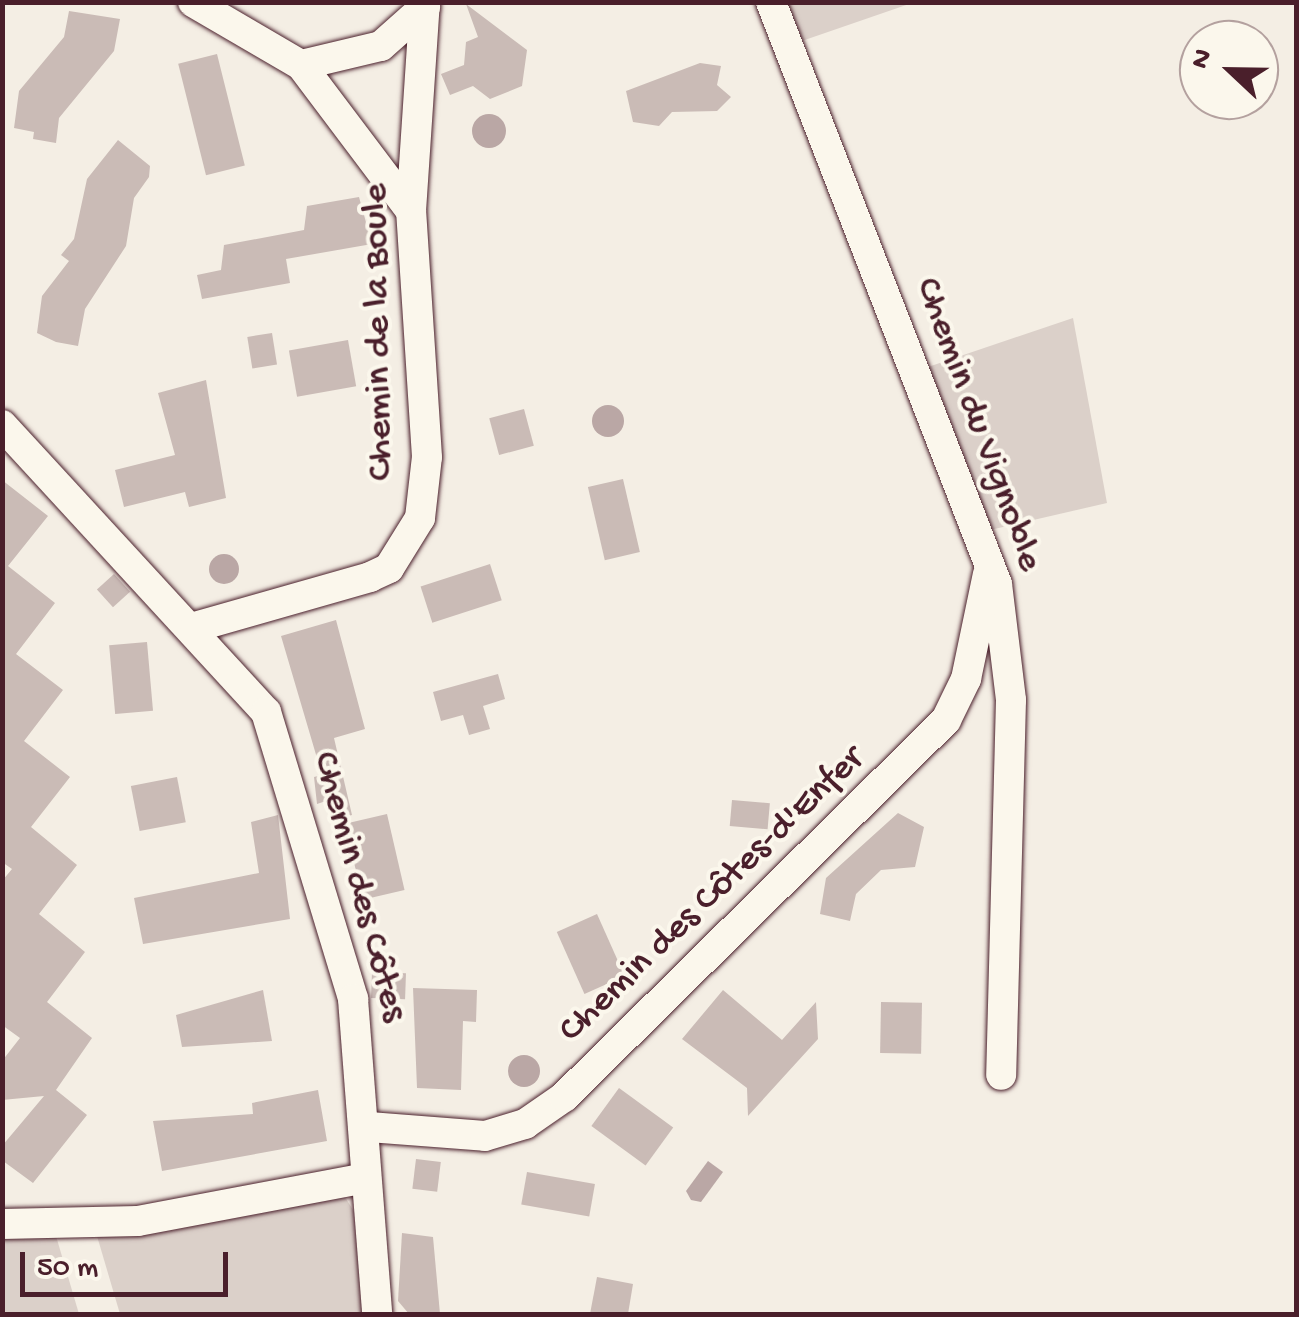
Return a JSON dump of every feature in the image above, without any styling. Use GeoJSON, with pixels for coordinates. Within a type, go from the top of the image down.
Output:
{"type":"FeatureCollection","features":[{"type":"Feature","properties":{"kind":"street"},"geometry":{"type":"LineString","coordinates":[[193,2],[301,65],[411,210]]}},
{"type":"Feature","properties":{"kind":"street","name":"Chemin du Vignoble"},"geometry":{"type":"LineString","coordinates":[[771,2],[990,563],[1011,700],[1001,1075]]}},
{"type":"Feature","properties":{"kind":"street"},"geometry":{"type":"LineString","coordinates":[[301,65],[381,46],[425,5]]}},
{"type":"Feature","properties":{"kind":"street","name":"Chemin de la Boule"},"geometry":{"type":"LineString","coordinates":[[195,627],[370,577],[412,535],[427,457],[411,210],[425,5]]}},
{"type":"Feature","properties":{"kind":"street","name":"Chemin des Côtes"},"geometry":{"type":"LineString","coordinates":[[2,425],[255,692],[301,810],[354,999],[368,1127],[366,1178],[377,1314]]}},
{"type":"Feature","properties":{"kind":"street","name":"Chemin des Côtes-d'Enfer"},"geometry":{"type":"LineString","coordinates":[[368,1127],[485,1136],[525,1124],[564,1098],[946,720],[966,680],[990,563]]}},
{"type":"Feature","properties":{"kind":"street"},"geometry":{"type":"LineString","coordinates":[[2,1224],[138,1222],[366,1178]]}},
{"type":"Feature","properties":{"kind":"shaded area"},"geometry":{"type":"Polygon","coordinates":[[[780,3],[912,3],[796,43],[780,3]]]}},
{"type":"Feature","properties":{"kind":"shaded area"},"geometry":{"type":"Polygon","coordinates":[[[489,114],[501,119],[506,131],[501,143],[489,148],[477,143],[472,131],[477,119],[489,114]]]}},
{"type":"Feature","properties":{"kind":"shaded area"},"geometry":{"type":"Polygon","coordinates":[[[1073,318],[1107,503],[990,530],[928,367],[1073,318]]]}},
{"type":"Feature","properties":{"kind":"shaded area"},"geometry":{"type":"Polygon","coordinates":[[[608,405],[619,410],[624,421],[619,432],[608,437],[597,432],[592,421],[597,410],[608,405]]]}},
{"type":"Feature","properties":{"kind":"shaded area"},"geometry":{"type":"Polygon","coordinates":[[[224,554],[235,558],[239,569],[235,580],[224,584],[213,580],[209,569],[213,558],[224,554]]]}},
{"type":"Feature","properties":{"kind":"shaded area"},"geometry":{"type":"Polygon","coordinates":[[[524,1055],[535,1060],[540,1071],[535,1082],[524,1087],[513,1082],[508,1071],[513,1060],[524,1055]]]}},
{"type":"Feature","properties":{"kind":"shaded area"},"geometry":{"type":"Polygon","coordinates":[[[708,1161],[723,1172],[701,1202],[691,1200],[686,1191],[708,1161]]]}},
{"type":"Feature","properties":{"kind":"shaded area"},"geometry":{"type":"Polygon","coordinates":[[[343,1194],[355,1213],[368,1314],[120,1314],[97,1236],[343,1194]]]}},
{"type":"Feature","properties":{"kind":"shaded area"},"geometry":{"type":"Polygon","coordinates":[[[3,1236],[56,1236],[79,1314],[3,1314],[3,1236]]]}},
{"type":"Feature","properties":{"kind":"building"},"geometry":{"type":"Polygon","coordinates":[[[466,4],[527,50],[522,86],[490,99],[473,86],[450,95],[441,74],[464,65],[466,42],[478,37],[466,4]]]}},
{"type":"Feature","properties":{"kind":"building"},"geometry":{"type":"Polygon","coordinates":[[[69,11],[120,19],[114,51],[59,118],[56,143],[33,139],[34,132],[14,128],[19,91],[64,37],[69,11]]]}},
{"type":"Feature","properties":{"kind":"building"},"geometry":{"type":"Polygon","coordinates":[[[217,54],[245,166],[206,175],[178,64],[217,54]]]}},
{"type":"Feature","properties":{"kind":"building"},"geometry":{"type":"Polygon","coordinates":[[[700,63],[721,66],[717,85],[731,97],[717,111],[672,112],[659,126],[633,122],[626,91],[700,63]]]}},
{"type":"Feature","properties":{"kind":"building"},"geometry":{"type":"Polygon","coordinates":[[[118,140],[150,166],[149,177],[134,198],[126,246],[85,309],[78,346],[56,342],[37,333],[42,296],[69,261],[61,255],[74,239],[87,179],[118,140]]]}},
{"type":"Feature","properties":{"kind":"building"},"geometry":{"type":"Polygon","coordinates":[[[359,197],[372,244],[286,259],[290,283],[202,299],[197,275],[221,270],[224,245],[304,230],[307,206],[359,197]]]}},
{"type":"Feature","properties":{"kind":"building"},"geometry":{"type":"Polygon","coordinates":[[[272,333],[277,365],[252,369],[247,337],[272,333]]]}},
{"type":"Feature","properties":{"kind":"building"},"geometry":{"type":"Polygon","coordinates":[[[348,340],[356,386],[297,397],[289,350],[348,340]]]}},
{"type":"Feature","properties":{"kind":"building"},"geometry":{"type":"Polygon","coordinates":[[[206,380],[226,498],[189,507],[185,492],[124,507],[115,470],[175,455],[158,393],[206,380]]]}},
{"type":"Feature","properties":{"kind":"building"},"geometry":{"type":"Polygon","coordinates":[[[524,409],[534,446],[499,455],[489,418],[524,409]]]}},
{"type":"Feature","properties":{"kind":"building"},"geometry":{"type":"Polygon","coordinates":[[[623,479],[640,552],[605,560],[588,487],[623,479]]]}},
{"type":"Feature","properties":{"kind":"building"},"geometry":{"type":"Polygon","coordinates":[[[2,480],[48,516],[8,566],[55,603],[16,654],[63,690],[24,741],[70,777],[31,827],[77,865],[39,914],[85,952],[47,1002],[92,1038],[56,1090],[87,1115],[33,1183],[3,1161],[2,1146],[44,1096],[2,1100],[2,1061],[20,1038],[2,1025],[2,881],[12,869],[2,862],[2,480]]]}},
{"type":"Feature","properties":{"kind":"building"},"geometry":{"type":"Polygon","coordinates":[[[490,564],[502,600],[432,623],[421,587],[490,564]]]}},
{"type":"Feature","properties":{"kind":"building"},"geometry":{"type":"Polygon","coordinates":[[[114,574],[130,592],[113,607],[97,589],[114,574]]]}},
{"type":"Feature","properties":{"kind":"building"},"geometry":{"type":"Polygon","coordinates":[[[336,620],[365,729],[334,738],[352,815],[334,820],[329,800],[317,804],[314,777],[322,775],[281,636],[336,620]]]}},
{"type":"Feature","properties":{"kind":"building"},"geometry":{"type":"Polygon","coordinates":[[[147,642],[153,711],[115,714],[109,645],[147,642]]]}},
{"type":"Feature","properties":{"kind":"building"},"geometry":{"type":"Polygon","coordinates":[[[498,674],[505,699],[483,706],[490,729],[469,735],[463,715],[441,721],[433,692],[498,674]]]}},
{"type":"Feature","properties":{"kind":"building"},"geometry":{"type":"Polygon","coordinates":[[[177,777],[186,822],[140,831],[131,786],[177,777]]]}},
{"type":"Feature","properties":{"kind":"building"},"geometry":{"type":"Polygon","coordinates":[[[732,800],[770,803],[768,829],[730,826],[732,800]]]}},
{"type":"Feature","properties":{"kind":"building"},"geometry":{"type":"Polygon","coordinates":[[[898,813],[924,827],[915,867],[881,870],[856,894],[850,921],[820,914],[826,878],[898,813]]]}},
{"type":"Feature","properties":{"kind":"building"},"geometry":{"type":"Polygon","coordinates":[[[387,814],[405,890],[363,900],[345,824],[387,814]]]}},
{"type":"Feature","properties":{"kind":"building"},"geometry":{"type":"Polygon","coordinates":[[[278,815],[290,919],[143,944],[134,898],[259,873],[251,822],[278,815]]]}},
{"type":"Feature","properties":{"kind":"building"},"geometry":{"type":"Polygon","coordinates":[[[597,914],[625,976],[584,994],[557,932],[597,914]]]}},
{"type":"Feature","properties":{"kind":"building"},"geometry":{"type":"Polygon","coordinates":[[[372,972],[406,973],[405,999],[371,998],[372,972]]]}},
{"type":"Feature","properties":{"kind":"building"},"geometry":{"type":"Polygon","coordinates":[[[413,988],[477,990],[476,1022],[463,1021],[461,1090],[417,1088],[413,988]]]}},
{"type":"Feature","properties":{"kind":"building"},"geometry":{"type":"Polygon","coordinates":[[[263,990],[272,1041],[182,1047],[176,1015],[263,990]]]}},
{"type":"Feature","properties":{"kind":"building"},"geometry":{"type":"Polygon","coordinates":[[[723,990],[782,1040],[816,1002],[818,1039],[748,1116],[747,1088],[682,1039],[723,990]]]}},
{"type":"Feature","properties":{"kind":"building"},"geometry":{"type":"Polygon","coordinates":[[[881,1002],[922,1003],[921,1054],[880,1053],[881,1002]]]}},
{"type":"Feature","properties":{"kind":"building"},"geometry":{"type":"Polygon","coordinates":[[[619,1088],[673,1127],[646,1165],[591,1126],[619,1088]]]}},
{"type":"Feature","properties":{"kind":"building"},"geometry":{"type":"Polygon","coordinates":[[[318,1090],[327,1141],[162,1171],[153,1121],[253,1114],[252,1103],[318,1090]]]}},
{"type":"Feature","properties":{"kind":"building"},"geometry":{"type":"Polygon","coordinates":[[[416,1159],[441,1162],[437,1192],[412,1189],[416,1159]]]}},
{"type":"Feature","properties":{"kind":"building"},"geometry":{"type":"Polygon","coordinates":[[[527,1172],[595,1184],[589,1216],[521,1204],[527,1172]]]}},
{"type":"Feature","properties":{"kind":"building"},"geometry":{"type":"Polygon","coordinates":[[[402,1233],[433,1237],[440,1314],[409,1314],[398,1301],[402,1233]]]}},
{"type":"Feature","properties":{"kind":"building"},"geometry":{"type":"Polygon","coordinates":[[[597,1277],[633,1284],[628,1314],[590,1314],[597,1277]]]}}]}
